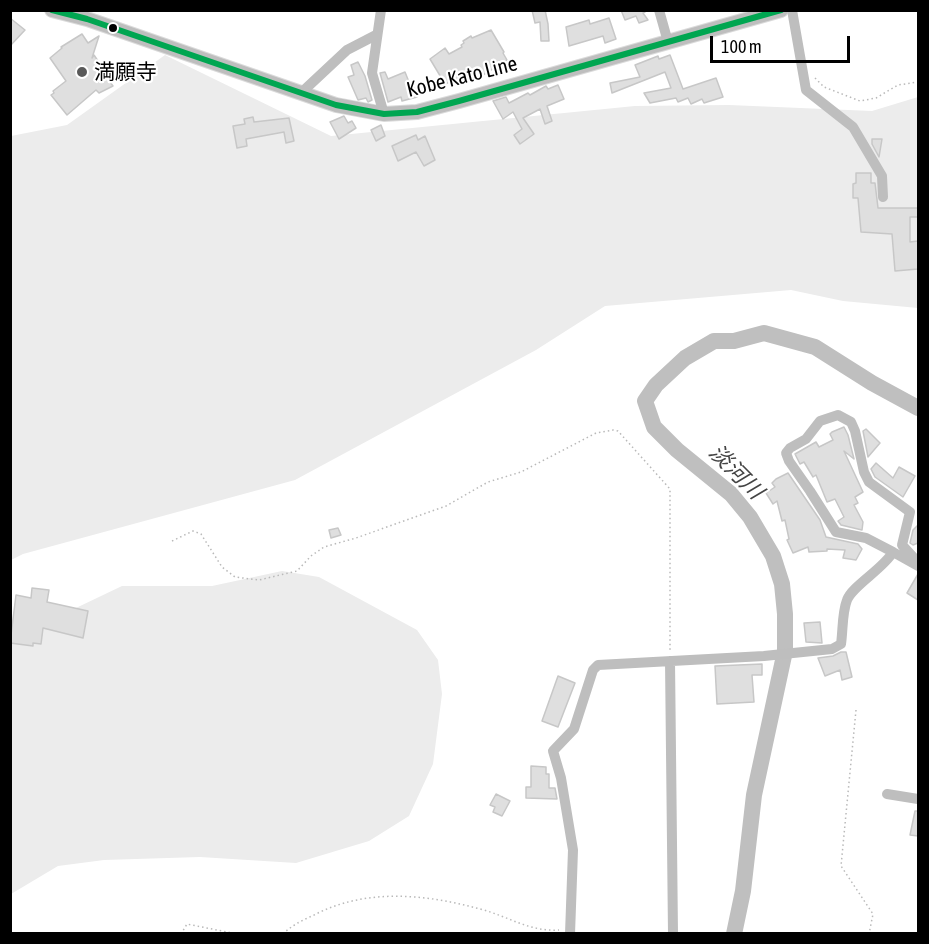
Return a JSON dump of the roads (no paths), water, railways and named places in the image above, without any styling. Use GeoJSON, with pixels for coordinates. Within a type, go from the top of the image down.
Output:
{"type":"FeatureCollection","features":[{"type":"Feature","properties":{"kind":"main road","name":"Kobe Kato Line"},"geometry":{"type":"LineString","coordinates":[[52,10],[87,19],[336,105],[384,114],[417,112],[781,10]]}},
{"type":"Feature","properties":{"kind":"street"},"geometry":{"type":"LineString","coordinates":[[381,10],[372,73],[384,114]]}},
{"type":"Feature","properties":{"kind":"street"},"geometry":{"type":"LineString","coordinates":[[659,10],[668,42]]}},
{"type":"Feature","properties":{"kind":"street"},"geometry":{"type":"LineString","coordinates":[[792,10],[806,90],[853,127],[882,176],[883,197]]}},
{"type":"Feature","properties":{"kind":"street"},"geometry":{"type":"LineString","coordinates":[[301,93],[347,50],[376,35]]}},
{"type":"Feature","properties":{"kind":"street"},"geometry":{"type":"LineString","coordinates":[[838,415],[851,422],[864,472],[869,482],[910,512],[902,545],[913,557],[916,565],[866,538],[836,532],[786,453],[790,448],[806,439],[820,421],[838,415]]}},
{"type":"Feature","properties":{"kind":"street"},"geometry":{"type":"LineString","coordinates":[[569,931],[573,850],[561,778],[553,751],[574,729],[589,678],[598,665],[764,656],[832,649],[842,644],[847,600],[888,560],[893,552]]}},
{"type":"Feature","properties":{"kind":"street"},"geometry":{"type":"LineString","coordinates":[[670,661],[673,933]]}},
{"type":"Feature","properties":{"kind":"street"},"geometry":{"type":"LineString","coordinates":[[887,794],[918,799]]}},
{"type":"Feature","properties":{"kind":"waterway","name":"淡河川"},"geometry":{"type":"LineString","coordinates":[[734,934],[743,891],[754,795],[785,651],[782,584],[773,556],[750,517],[731,494],[677,450],[654,427],[645,401],[656,385],[685,358],[714,341],[734,341],[764,333],[815,347],[872,383],[918,408]]}},
{"type":"Feature","properties":{"kind":"place","name":"満願寺"},"geometry":{"type":"Point","coordinates":[82,72]}}]}
